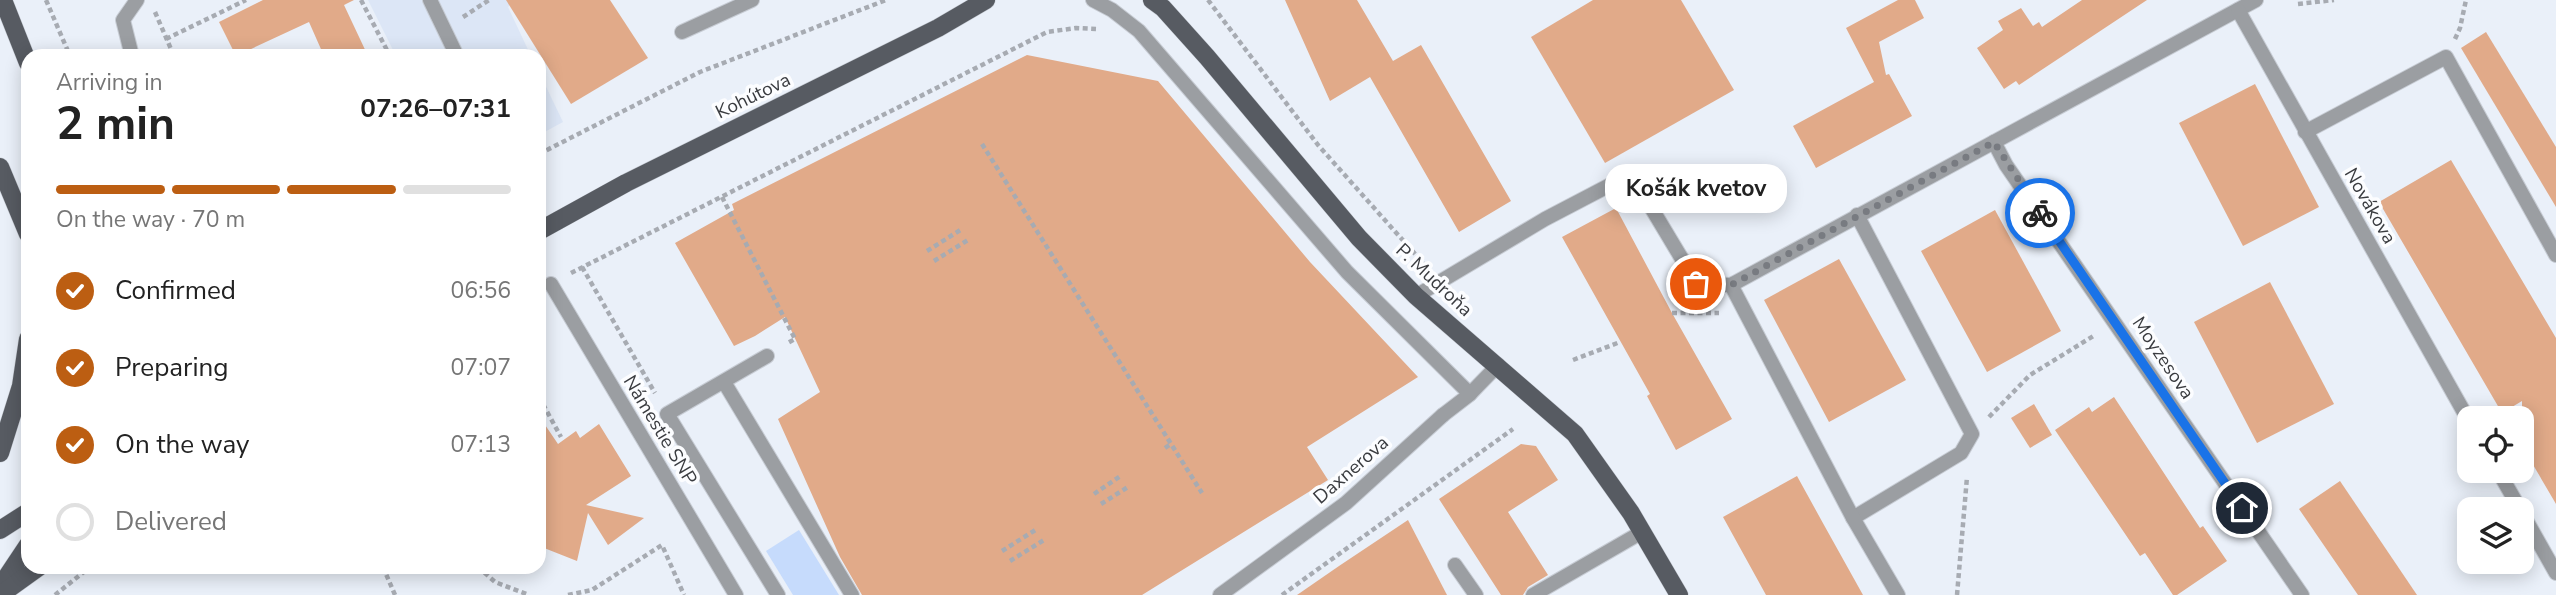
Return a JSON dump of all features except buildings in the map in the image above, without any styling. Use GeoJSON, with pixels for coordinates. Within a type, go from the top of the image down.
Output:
{"type":"FeatureCollection","features":[{"type":"Feature","properties":{"kind":"main road"},"geometry":{"type":"LineString","coordinates":[[3,0],[22,49]]}},
{"type":"Feature","properties":{"kind":"main road","name":"Kohútova"},"geometry":{"type":"LineString","coordinates":[[546,227],[626,183],[938,28],[986,0]]}},
{"type":"Feature","properties":{"kind":"main road","name":"P. Mudroňa"},"geometry":{"type":"LineString","coordinates":[[1152,0],[1163,8],[1207,57],[1359,238],[1416,296],[1575,434],[1599,464],[1679,595]]}},
{"type":"Feature","properties":{"kind":"main road"},"geometry":{"type":"LineString","coordinates":[[0,167],[21,216]]}},
{"type":"Feature","properties":{"kind":"main road"},"geometry":{"type":"LineString","coordinates":[[0,453],[21,386]]}},
{"type":"Feature","properties":{"kind":"main road"},"geometry":{"type":"LineString","coordinates":[[0,530],[21,516]]}},
{"type":"Feature","properties":{"kind":"main road"},"geometry":{"type":"LineString","coordinates":[[0,587],[21,556]]}},
{"type":"Feature","properties":{"kind":"main road"},"geometry":{"type":"LineString","coordinates":[[0,595],[29,574]]}},
{"type":"Feature","properties":{"kind":"street"},"geometry":{"type":"LineString","coordinates":[[130,49],[123,20],[136,0]]}},
{"type":"Feature","properties":{"kind":"street"},"geometry":{"type":"LineString","coordinates":[[430,0],[454,49]]}},
{"type":"Feature","properties":{"kind":"street"},"geometry":{"type":"LineString","coordinates":[[682,32],[752,0]]}},
{"type":"Feature","properties":{"kind":"street"},"geometry":{"type":"LineString","coordinates":[[1093,0],[1112,10],[1139,31],[1347,272],[1470,394]]}},
{"type":"Feature","properties":{"kind":"street"},"geometry":{"type":"LineString","coordinates":[[1416,296],[1545,219],[1631,174],[1696,284],[1731,285],[2256,0]]}},
{"type":"Feature","properties":{"kind":"street","name":"Novákova"},"geometry":{"type":"LineString","coordinates":[[2238,10],[2460,406]]}},
{"type":"Feature","properties":{"kind":"street"},"geometry":{"type":"LineString","coordinates":[[2305,132],[2446,58],[2556,255]]}},
{"type":"Feature","properties":{"kind":"street","name":"Moyzesova"},"geometry":{"type":"LineString","coordinates":[[1994,142],[2006,165],[2302,595]]}},
{"type":"Feature","properties":{"kind":"street"},"geometry":{"type":"LineString","coordinates":[[1853,518],[1961,453],[1972,434],[1857,215]]}},
{"type":"Feature","properties":{"kind":"street","name":"Námestie SNP"},"geometry":{"type":"LineString","coordinates":[[551,284],[736,595]]}},
{"type":"Feature","properties":{"kind":"street"},"geometry":{"type":"LineString","coordinates":[[1731,285],[1853,518],[1898,595]]}},
{"type":"Feature","properties":{"kind":"street"},"geometry":{"type":"LineString","coordinates":[[767,356],[667,414],[778,595]]}},
{"type":"Feature","properties":{"kind":"street","name":"Daxnerova"},"geometry":{"type":"LineString","coordinates":[[1220,595],[1346,503],[1470,394],[1498,365]]}},
{"type":"Feature","properties":{"kind":"street"},"geometry":{"type":"LineString","coordinates":[[724,382],[852,595]]}},
{"type":"Feature","properties":{"kind":"street"},"geometry":{"type":"LineString","coordinates":[[1533,595],[1642,532]]}},
{"type":"Feature","properties":{"kind":"street"},"geometry":{"type":"LineString","coordinates":[[2534,534],[2556,573]]}},
{"type":"Feature","properties":{"kind":"street"},"geometry":{"type":"LineString","coordinates":[[1455,565],[1476,595]]}},
{"type":"Feature","properties":{"kind":"path"},"geometry":{"type":"LineString","coordinates":[[46,0],[67,49]]}},
{"type":"Feature","properties":{"kind":"path"},"geometry":{"type":"LineString","coordinates":[[166,39],[246,0]]}},
{"type":"Feature","properties":{"kind":"path"},"geometry":{"type":"LineString","coordinates":[[361,0],[386,49]]}},
{"type":"Feature","properties":{"kind":"path"},"geometry":{"type":"LineString","coordinates":[[445,29],[489,0]]}},
{"type":"Feature","properties":{"kind":"path"},"geometry":{"type":"LineString","coordinates":[[546,150],[700,72],[886,0]]}},
{"type":"Feature","properties":{"kind":"path"},"geometry":{"type":"LineString","coordinates":[[1208,0],[1318,145],[1425,265],[1444,261],[1456,272]]}},
{"type":"Feature","properties":{"kind":"path"},"geometry":{"type":"LineString","coordinates":[[2298,4],[2334,0]]}},
{"type":"Feature","properties":{"kind":"path"},"geometry":{"type":"LineString","coordinates":[[2460,29],[2466,0]]}},
{"type":"Feature","properties":{"kind":"path"},"geometry":{"type":"LineString","coordinates":[[155,10],[171,49]]}},
{"type":"Feature","properties":{"kind":"path"},"geometry":{"type":"LineString","coordinates":[[667,414],[582,267],[1047,32],[1076,28],[1102,29]]}},
{"type":"Feature","properties":{"kind":"path"},"geometry":{"type":"LineString","coordinates":[[982,144],[1202,493]]}},
{"type":"Feature","properties":{"kind":"path"},"geometry":{"type":"LineString","coordinates":[[722,197],[795,339],[767,356]]}},
{"type":"Feature","properties":{"kind":"path"},"geometry":{"type":"LineString","coordinates":[[927,251],[961,229]]}},
{"type":"Feature","properties":{"kind":"path"},"geometry":{"type":"LineString","coordinates":[[934,261],[968,240]]}},
{"type":"Feature","properties":{"kind":"path"},"geometry":{"type":"LineString","coordinates":[[1672,313],[1720,313]]}},
{"type":"Feature","properties":{"kind":"path"},"geometry":{"type":"LineString","coordinates":[[1972,434],[2030,375],[2095,334]]}},
{"type":"Feature","properties":{"kind":"path"},"geometry":{"type":"LineString","coordinates":[[1573,360],[1620,342]]}},
{"type":"Feature","properties":{"kind":"path"},"geometry":{"type":"LineString","coordinates":[[546,410],[561,437]]}},
{"type":"Feature","properties":{"kind":"path"},"geometry":{"type":"LineString","coordinates":[[1282,595],[1513,429]]}},
{"type":"Feature","properties":{"kind":"path"},"geometry":{"type":"LineString","coordinates":[[1165,448],[1171,444]]}},
{"type":"Feature","properties":{"kind":"path"},"geometry":{"type":"LineString","coordinates":[[1958,595],[1967,470],[1961,453]]}},
{"type":"Feature","properties":{"kind":"path"},"geometry":{"type":"LineString","coordinates":[[1094,494],[1122,475]]}},
{"type":"Feature","properties":{"kind":"path"},"geometry":{"type":"LineString","coordinates":[[1101,504],[1128,487]]}},
{"type":"Feature","properties":{"kind":"path"},"geometry":{"type":"LineString","coordinates":[[1002,551],[1037,529]]}},
{"type":"Feature","properties":{"kind":"path"},"geometry":{"type":"LineString","coordinates":[[1010,561],[1044,540]]}},
{"type":"Feature","properties":{"kind":"path"},"geometry":{"type":"LineString","coordinates":[[568,595],[594,592],[662,545],[684,595]]}},
{"type":"Feature","properties":{"kind":"path"},"geometry":{"type":"LineString","coordinates":[[55,595],[81,574]]}},
{"type":"Feature","properties":{"kind":"path"},"geometry":{"type":"LineString","coordinates":[[386,574],[395,595]]}},
{"type":"Feature","properties":{"kind":"path"},"geometry":{"type":"LineString","coordinates":[[486,574],[495,582],[528,595]]}},
{"type":"Feature","properties":{"kind":"shaded area"},"geometry":{"type":"Polygon","coordinates":[[[368,0],[516,0],[508,7],[528,49],[392,49],[368,0]]]}},
{"type":"Feature","properties":{"kind":"shaded area"},"geometry":{"type":"Polygon","coordinates":[[[546,87],[563,122],[546,131],[546,87]]]}},
{"type":"Feature","properties":{"kind":"shaded area"},"geometry":{"type":"Polygon","coordinates":[[[799,530],[839,595],[793,595],[766,551],[799,530]]]}},
{"type":"Feature","properties":{"kind":"way so far"},"geometry":{"type":"LineString","coordinates":[[1696,284],[1731,285],[1994,142],[2006,165],[2040,213]]}},
{"type":"Feature","properties":{"kind":"place","name":"Košák kvetov"},"geometry":{"type":"Point","coordinates":[1696,284]}},
{"type":"Feature","properties":{"kind":"route"},"geometry":{"type":"LineString","coordinates":[[2040,213],[2242,508]]}}]}
